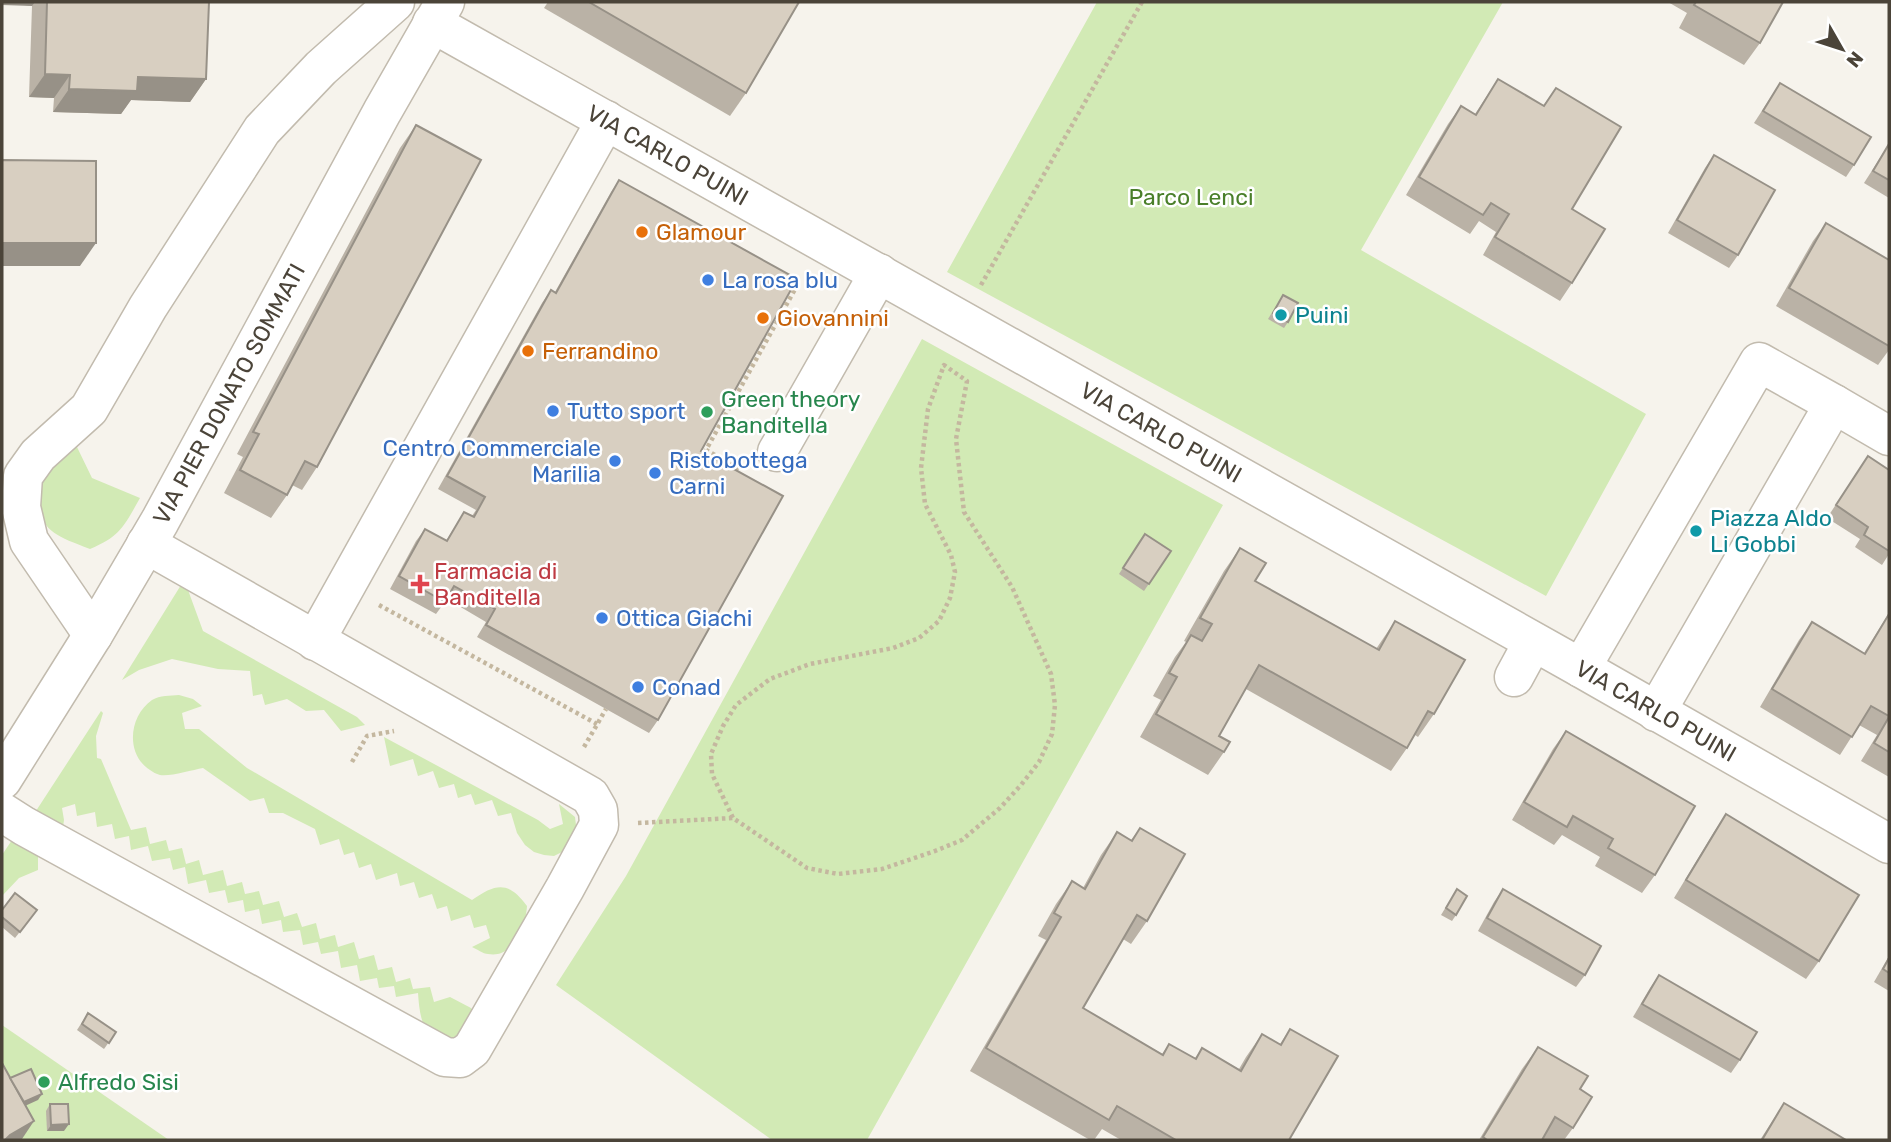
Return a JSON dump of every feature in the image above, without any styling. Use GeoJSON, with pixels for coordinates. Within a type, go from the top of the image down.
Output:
{"type":"FeatureCollection","features":[{"type":"Feature","properties":{"kind":"street"},"geometry":{"type":"LineString","coordinates":[[93,635],[29,541],[21,507],[23,476],[38,455],[89,409],[148,307],[262,130],[339,51],[394,2]]}},
{"type":"Feature","properties":{"kind":"street","name":"VIA PIER DONATO SOMMATI"},"geometry":{"type":"LineString","coordinates":[[2,780],[160,522],[439,12]]}},
{"type":"Feature","properties":{"kind":"street","name":"VIA CARLO PUINI"},"geometry":{"type":"LineString","coordinates":[[439,12],[614,124],[1889,844]]}},
{"type":"Feature","properties":{"kind":"street"},"geometry":{"type":"LineString","coordinates":[[323,645],[614,124]]}},
{"type":"Feature","properties":{"kind":"street"},"geometry":{"type":"LineString","coordinates":[[777,452],[879,273]]}},
{"type":"Feature","properties":{"kind":"street"},"geometry":{"type":"LineString","coordinates":[[1581,668],[1759,362],[1889,436]]}},
{"type":"Feature","properties":{"kind":"street"},"geometry":{"type":"LineString","coordinates":[[1656,712],[1834,404]]}},
{"type":"Feature","properties":{"kind":"street"},"geometry":{"type":"LineString","coordinates":[[2,812],[445,1057],[460,1058],[472,1049],[599,825],[598,810],[590,796],[146,544]]}},
{"type":"Feature","properties":{"kind":"street"},"geometry":{"type":"LineString","coordinates":[[1514,677],[1533,642]]}},
{"type":"Feature","properties":{"kind":"path"},"geometry":{"type":"LineString","coordinates":[[988,271],[1142,2]]}},
{"type":"Feature","properties":{"kind":"path"},"geometry":{"type":"LineString","coordinates":[[735,477],[740,468],[706,450],[799,282],[788,275]]}},
{"type":"Feature","properties":{"kind":"path"},"geometry":{"type":"LineString","coordinates":[[599,825],[733,818],[807,868],[838,873],[882,869],[962,840],[991,817],[1039,762],[1052,734],[1055,705],[1051,674],[1012,587],[964,512],[956,439],[967,381],[944,365],[928,409],[921,468],[925,504],[953,563],[955,572],[950,598],[939,621],[919,638],[893,648],[810,664],[770,679],[736,705],[711,754],[712,774],[733,818]]}},
{"type":"Feature","properties":{"kind":"path"},"geometry":{"type":"LineString","coordinates":[[374,602],[597,724]]}},
{"type":"Feature","properties":{"kind":"path"},"geometry":{"type":"LineString","coordinates":[[352,762],[366,736],[406,729]]}},
{"type":"Feature","properties":{"kind":"green space","name":"Parco Lenci"},"geometry":{"type":"Polygon","coordinates":[[[1097,2],[1503,2],[1361,250],[1646,414],[1546,596],[947,272],[1097,2]]]}},
{"type":"Feature","properties":{"kind":"green space"},"geometry":{"type":"Polygon","coordinates":[[[922,339],[1223,505],[867,1140],[772,1140],[556,985],[626,876],[922,339]]]}},
{"type":"Feature","properties":{"kind":"green space"},"geometry":{"type":"Polygon","coordinates":[[[76,445],[92,478],[140,498],[121,529],[90,549],[64,539],[48,528],[39,511],[37,499],[35,483],[76,445]]]}},
{"type":"Feature","properties":{"kind":"green space"},"geometry":{"type":"Polygon","coordinates":[[[181,585],[188,590],[203,631],[357,717],[365,725],[341,731],[324,710],[306,711],[287,699],[265,705],[262,694],[253,696],[250,671],[218,669],[172,659],[139,670],[122,680],[181,585]]]}},
{"type":"Feature","properties":{"kind":"green space"},"geometry":{"type":"Polygon","coordinates":[[[179,695],[193,699],[202,706],[182,713],[185,729],[199,729],[247,768],[472,900],[495,888],[502,887],[514,892],[527,906],[521,931],[512,946],[497,954],[486,954],[472,947],[490,938],[486,925],[474,928],[470,915],[451,921],[447,906],[437,909],[432,894],[419,898],[414,882],[400,886],[397,873],[376,880],[371,864],[359,868],[354,852],[344,855],[339,839],[320,845],[315,829],[283,813],[269,813],[264,798],[250,801],[203,768],[164,775],[150,770],[142,763],[134,745],[133,735],[138,715],[152,700],[162,696],[179,695]]]}},
{"type":"Feature","properties":{"kind":"green space"},"geometry":{"type":"Polygon","coordinates":[[[101,711],[103,713],[96,736],[97,758],[101,759],[131,830],[146,827],[150,844],[166,840],[169,851],[182,848],[186,864],[199,860],[203,875],[223,870],[227,886],[242,882],[245,894],[259,891],[263,905],[279,901],[284,917],[297,913],[302,927],[316,923],[320,939],[335,935],[338,947],[354,942],[359,959],[374,955],[378,970],[392,967],[396,982],[410,978],[413,989],[430,987],[434,1002],[450,997],[471,1008],[475,1014],[459,1036],[438,1037],[426,1028],[420,1013],[418,993],[396,997],[394,986],[379,988],[377,978],[360,981],[357,965],[341,968],[338,951],[321,954],[318,942],[303,945],[300,930],[283,932],[281,920],[262,924],[259,909],[245,912],[243,900],[228,903],[225,890],[209,893],[206,880],[188,884],[185,867],[173,870],[170,858],[152,861],[148,846],[131,850],[129,836],[115,839],[112,824],[97,827],[95,812],[77,816],[75,804],[62,808],[63,827],[34,814],[101,711]]]}},
{"type":"Feature","properties":{"kind":"green space"},"geometry":{"type":"Polygon","coordinates":[[[384,737],[550,829],[563,824],[559,804],[575,817],[577,833],[566,850],[554,856],[534,852],[517,833],[511,813],[498,816],[492,800],[475,805],[471,794],[458,798],[454,784],[439,788],[433,771],[418,776],[413,759],[390,766],[384,737]]]}},
{"type":"Feature","properties":{"kind":"green space"},"geometry":{"type":"Polygon","coordinates":[[[12,840],[38,855],[38,870],[19,878],[2,896],[2,855],[12,840]]]}},
{"type":"Feature","properties":{"kind":"green space","name":"Alfredo Sisi"},"geometry":{"type":"Polygon","coordinates":[[[2,1025],[169,1140],[2,1140],[2,1025]]]}},
{"type":"Feature","properties":{"kind":"building"},"geometry":{"type":"Polygon","coordinates":[[[47,2],[209,2],[206,79],[138,77],[137,91],[69,89],[70,75],[45,74],[47,2]]]}},
{"type":"Feature","properties":{"kind":"building"},"geometry":{"type":"Polygon","coordinates":[[[589,2],[799,2],[746,93],[589,2]]]}},
{"type":"Feature","properties":{"kind":"building"},"geometry":{"type":"Polygon","coordinates":[[[1696,2],[1783,2],[1760,43],[1694,5],[1696,2]]]}},
{"type":"Feature","properties":{"kind":"building"},"geometry":{"type":"Polygon","coordinates":[[[1498,79],[1544,106],[1556,88],[1621,127],[1572,209],[1605,229],[1572,283],[1495,237],[1509,214],[1491,203],[1483,215],[1419,177],[1461,106],[1476,115],[1498,79]]]}},
{"type":"Feature","properties":{"kind":"building"},"geometry":{"type":"Polygon","coordinates":[[[1780,83],[1871,137],[1854,165],[1763,111],[1780,83]]]}},
{"type":"Feature","properties":{"kind":"building"},"geometry":{"type":"Polygon","coordinates":[[[416,125],[481,160],[317,467],[305,461],[287,495],[240,470],[259,434],[253,432],[416,125]]]}},
{"type":"Feature","properties":{"kind":"building"},"geometry":{"type":"Polygon","coordinates":[[[1889,144],[1889,180],[1873,171],[1889,144]]]}},
{"type":"Feature","properties":{"kind":"building"},"geometry":{"type":"Polygon","coordinates":[[[1714,155],[1775,190],[1738,255],[1677,220],[1714,155]]]}},
{"type":"Feature","properties":{"kind":"building"},"geometry":{"type":"Polygon","coordinates":[[[2,160],[96,161],[96,243],[2,243],[2,160]]]}},
{"type":"Feature","properties":{"kind":"building"},"geometry":{"type":"Polygon","coordinates":[[[619,180],[797,279],[701,451],[783,496],[658,720],[486,625],[495,609],[454,586],[445,602],[399,576],[425,529],[447,541],[464,512],[474,517],[485,497],[447,476],[551,290],[556,293],[619,180]]]}},
{"type":"Feature","properties":{"kind":"building"},"geometry":{"type":"Polygon","coordinates":[[[1826,223],[1889,260],[1889,346],[1789,288],[1826,223]]]}},
{"type":"Feature","properties":{"kind":"building"},"geometry":{"type":"Polygon","coordinates":[[[1283,295],[1298,303],[1288,322],[1273,313],[1283,295]]]}},
{"type":"Feature","properties":{"kind":"building"},"geometry":{"type":"Polygon","coordinates":[[[1868,456],[1889,470],[1889,551],[1864,535],[1868,527],[1836,505],[1868,456]]]}},
{"type":"Feature","properties":{"kind":"building"},"geometry":{"type":"Polygon","coordinates":[[[1145,534],[1171,551],[1149,584],[1123,568],[1145,534]]]}},
{"type":"Feature","properties":{"kind":"building"},"geometry":{"type":"Polygon","coordinates":[[[1240,548],[1266,563],[1255,581],[1379,650],[1395,621],[1465,660],[1434,714],[1428,711],[1407,748],[1259,665],[1219,736],[1230,742],[1224,752],[1156,714],[1177,677],[1169,673],[1191,635],[1202,641],[1212,624],[1200,618],[1240,548]]]}},
{"type":"Feature","properties":{"kind":"building"},"geometry":{"type":"Polygon","coordinates":[[[1889,614],[1889,716],[1871,706],[1852,737],[1772,689],[1812,622],[1865,654],[1889,614]]]}},
{"type":"Feature","properties":{"kind":"building"},"geometry":{"type":"Polygon","coordinates":[[[1889,717],[1889,752],[1874,743],[1889,717]]]}},
{"type":"Feature","properties":{"kind":"building"},"geometry":{"type":"Polygon","coordinates":[[[1566,731],[1695,806],[1655,875],[1608,848],[1613,839],[1573,816],[1567,827],[1524,802],[1566,731]]]}},
{"type":"Feature","properties":{"kind":"building"},"geometry":{"type":"Polygon","coordinates":[[[1726,814],[1859,895],[1819,961],[1686,880],[1726,814]]]}},
{"type":"Feature","properties":{"kind":"building"},"geometry":{"type":"Polygon","coordinates":[[[1140,828],[1185,854],[1147,921],[1137,915],[1083,1008],[1163,1055],[1169,1044],[1196,1059],[1202,1048],[1241,1071],[1262,1034],[1281,1045],[1290,1029],[1338,1056],[1289,1140],[1176,1140],[1117,1106],[1109,1120],[986,1048],[1061,917],[1054,913],[1072,881],[1085,889],[1117,832],[1132,841],[1140,828]]]}},
{"type":"Feature","properties":{"kind":"building"},"geometry":{"type":"Polygon","coordinates":[[[1457,889],[1467,896],[1456,915],[1446,908],[1457,889]]]}},
{"type":"Feature","properties":{"kind":"building"},"geometry":{"type":"Polygon","coordinates":[[[1503,889],[1601,946],[1585,975],[1487,918],[1503,889]]]}},
{"type":"Feature","properties":{"kind":"building"},"geometry":{"type":"Polygon","coordinates":[[[15,893],[37,910],[20,932],[2,917],[2,910],[15,893]]]}},
{"type":"Feature","properties":{"kind":"building"},"geometry":{"type":"Polygon","coordinates":[[[1889,958],[1889,973],[1883,969],[1889,958]]]}},
{"type":"Feature","properties":{"kind":"building"},"geometry":{"type":"Polygon","coordinates":[[[1659,975],[1757,1032],[1740,1060],[1642,1004],[1659,975]]]}},
{"type":"Feature","properties":{"kind":"building"},"geometry":{"type":"Polygon","coordinates":[[[88,1013],[116,1032],[109,1043],[82,1024],[88,1013]]]}},
{"type":"Feature","properties":{"kind":"building"},"geometry":{"type":"Polygon","coordinates":[[[1538,1047],[1588,1076],[1580,1089],[1592,1097],[1573,1128],[1555,1117],[1542,1140],[1487,1140],[1483,1137],[1538,1047]]]}},
{"type":"Feature","properties":{"kind":"building"},"geometry":{"type":"Polygon","coordinates":[[[2,1063],[34,1121],[5,1140],[2,1140],[2,1063]]]}},
{"type":"Feature","properties":{"kind":"building"},"geometry":{"type":"Polygon","coordinates":[[[31,1069],[42,1094],[24,1102],[10,1078],[31,1069]]]}},
{"type":"Feature","properties":{"kind":"building"},"geometry":{"type":"Polygon","coordinates":[[[1784,1103],[1846,1140],[1762,1140],[1784,1103]]]}},
{"type":"Feature","properties":{"kind":"building"},"geometry":{"type":"Polygon","coordinates":[[[50,1104],[68,1104],[69,1124],[51,1125],[50,1104]]]}},
{"type":"Feature","properties":{"kind":"place","name":"Glamour"},"geometry":{"type":"Point","coordinates":[642,232]}},
{"type":"Feature","properties":{"kind":"place","name":"La rosa blu"},"geometry":{"type":"Point","coordinates":[708,280]}},
{"type":"Feature","properties":{"kind":"place","name":"Puini"},"geometry":{"type":"Point","coordinates":[1281,315]}},
{"type":"Feature","properties":{"kind":"place","name":"Giovannini"},"geometry":{"type":"Point","coordinates":[763,318]}},
{"type":"Feature","properties":{"kind":"place","name":"Ferrandino"},"geometry":{"type":"Point","coordinates":[528,351]}},
{"type":"Feature","properties":{"kind":"place","name":"Tutto sport"},"geometry":{"type":"Point","coordinates":[553,411]}},
{"type":"Feature","properties":{"kind":"place","name":"Green theory Banditella"},"geometry":{"type":"Point","coordinates":[707,412]}},
{"type":"Feature","properties":{"kind":"place","name":"Centro Commerciale Marilia"},"geometry":{"type":"Point","coordinates":[615,461]}},
{"type":"Feature","properties":{"kind":"place","name":"Ristobottega Carni"},"geometry":{"type":"Point","coordinates":[655,473]}},
{"type":"Feature","properties":{"kind":"place","name":"Piazza Aldo Li Gobbi"},"geometry":{"type":"Point","coordinates":[1696,531]}},
{"type":"Feature","properties":{"kind":"place","name":"Farmacia di Banditella"},"geometry":{"type":"Point","coordinates":[420,584]}},
{"type":"Feature","properties":{"kind":"place","name":"Ottica Giachi"},"geometry":{"type":"Point","coordinates":[602,618]}},
{"type":"Feature","properties":{"kind":"place","name":"Conad"},"geometry":{"type":"Point","coordinates":[638,687]}},
{"type":"Feature","properties":{"kind":"place","name":"Alfredo Sisi"},"geometry":{"type":"Point","coordinates":[44,1082]}}]}
